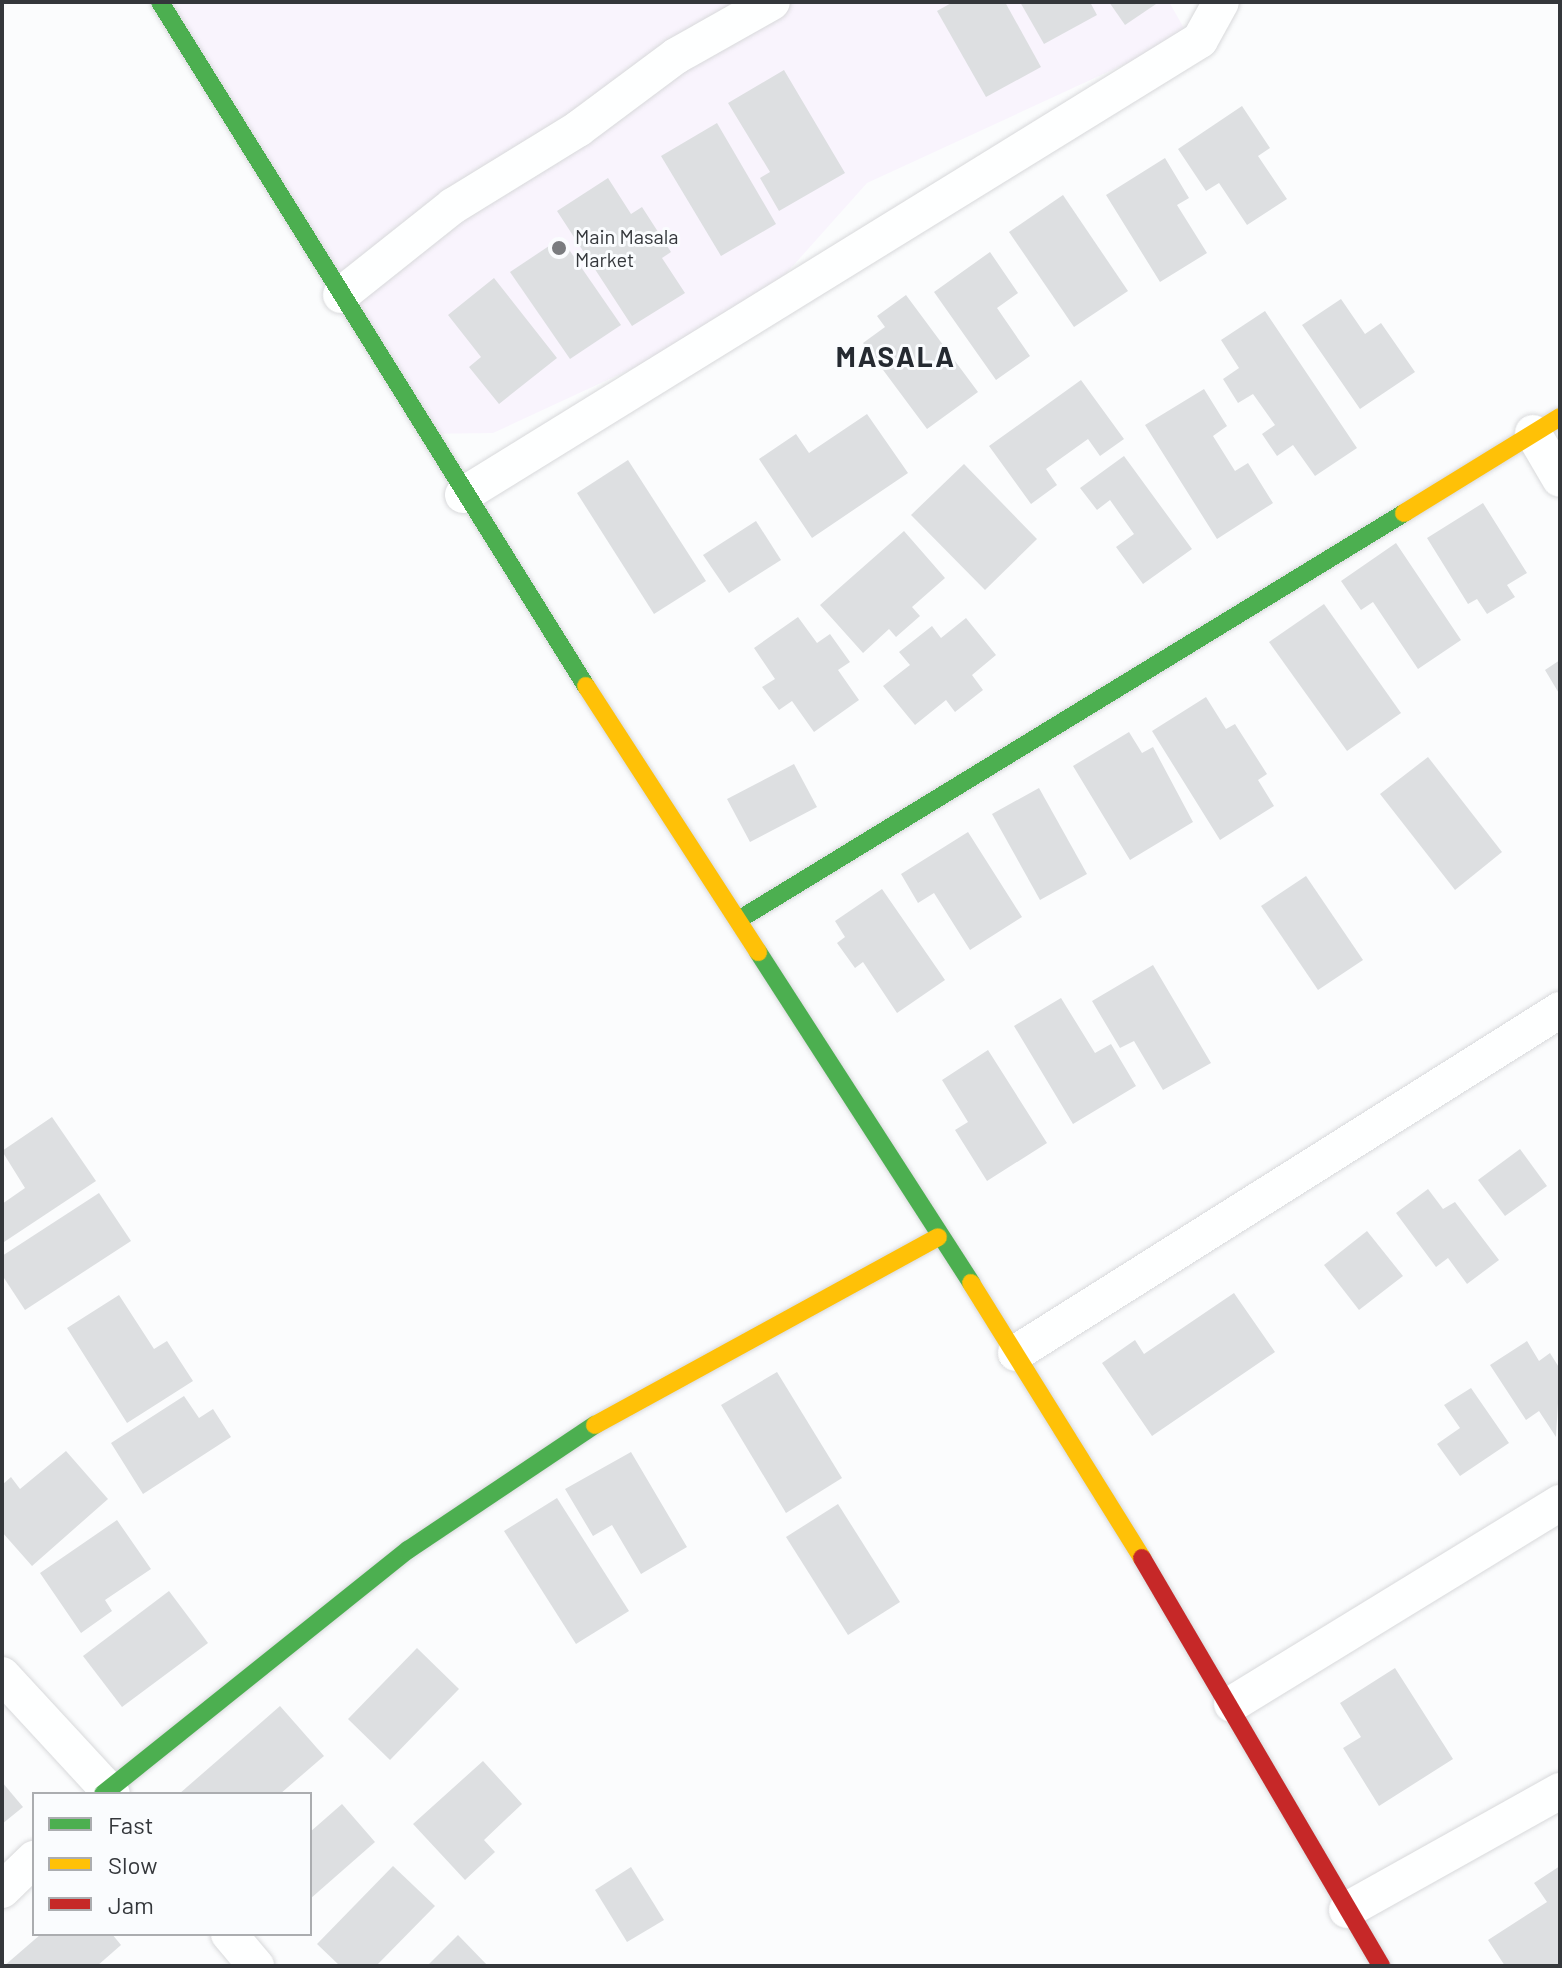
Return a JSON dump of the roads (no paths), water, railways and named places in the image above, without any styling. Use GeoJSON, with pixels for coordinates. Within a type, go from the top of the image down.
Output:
{"type":"FeatureCollection","features":[{"type":"Feature","properties":{"kind":"street"},"geometry":{"type":"LineString","coordinates":[[160,2],[463,495],[740,919],[938,1237],[1016,1353],[1232,1704],[1381,1966]]}},
{"type":"Feature","properties":{"kind":"street"},"geometry":{"type":"LineString","coordinates":[[341,295],[453,206],[578,129],[676,56],[772,2]]}},
{"type":"Feature","properties":{"kind":"street"},"geometry":{"type":"LineString","coordinates":[[463,495],[1200,40],[1221,2]]}},
{"type":"Feature","properties":{"kind":"street"},"geometry":{"type":"LineString","coordinates":[[740,919],[1547,425],[1560,479]]}},
{"type":"Feature","properties":{"kind":"street"},"geometry":{"type":"LineString","coordinates":[[1016,1353],[1560,1010]]}},
{"type":"Feature","properties":{"kind":"street"},"geometry":{"type":"LineString","coordinates":[[2,1675],[108,1792],[408,1550],[598,1423],[938,1237]]}},
{"type":"Feature","properties":{"kind":"street"},"geometry":{"type":"LineString","coordinates":[[1232,1704],[1560,1503]]}},
{"type":"Feature","properties":{"kind":"street"},"geometry":{"type":"LineString","coordinates":[[1347,1910],[1560,1791]]}},
{"type":"Feature","properties":{"kind":"street"},"geometry":{"type":"LineString","coordinates":[[2,1890],[32,1861]]}},
{"type":"Feature","properties":{"kind":"street"},"geometry":{"type":"LineString","coordinates":[[231,1936],[256,1966]]}},
{"type":"Feature","properties":{"kind":"place","name":"Main Masala Market"},"geometry":{"type":"Point","coordinates":[559,248]}},
{"type":"Feature","properties":{"kind":"district","name":"MASALA"},"geometry":{"type":"Point","coordinates":[896,356]}}]}
